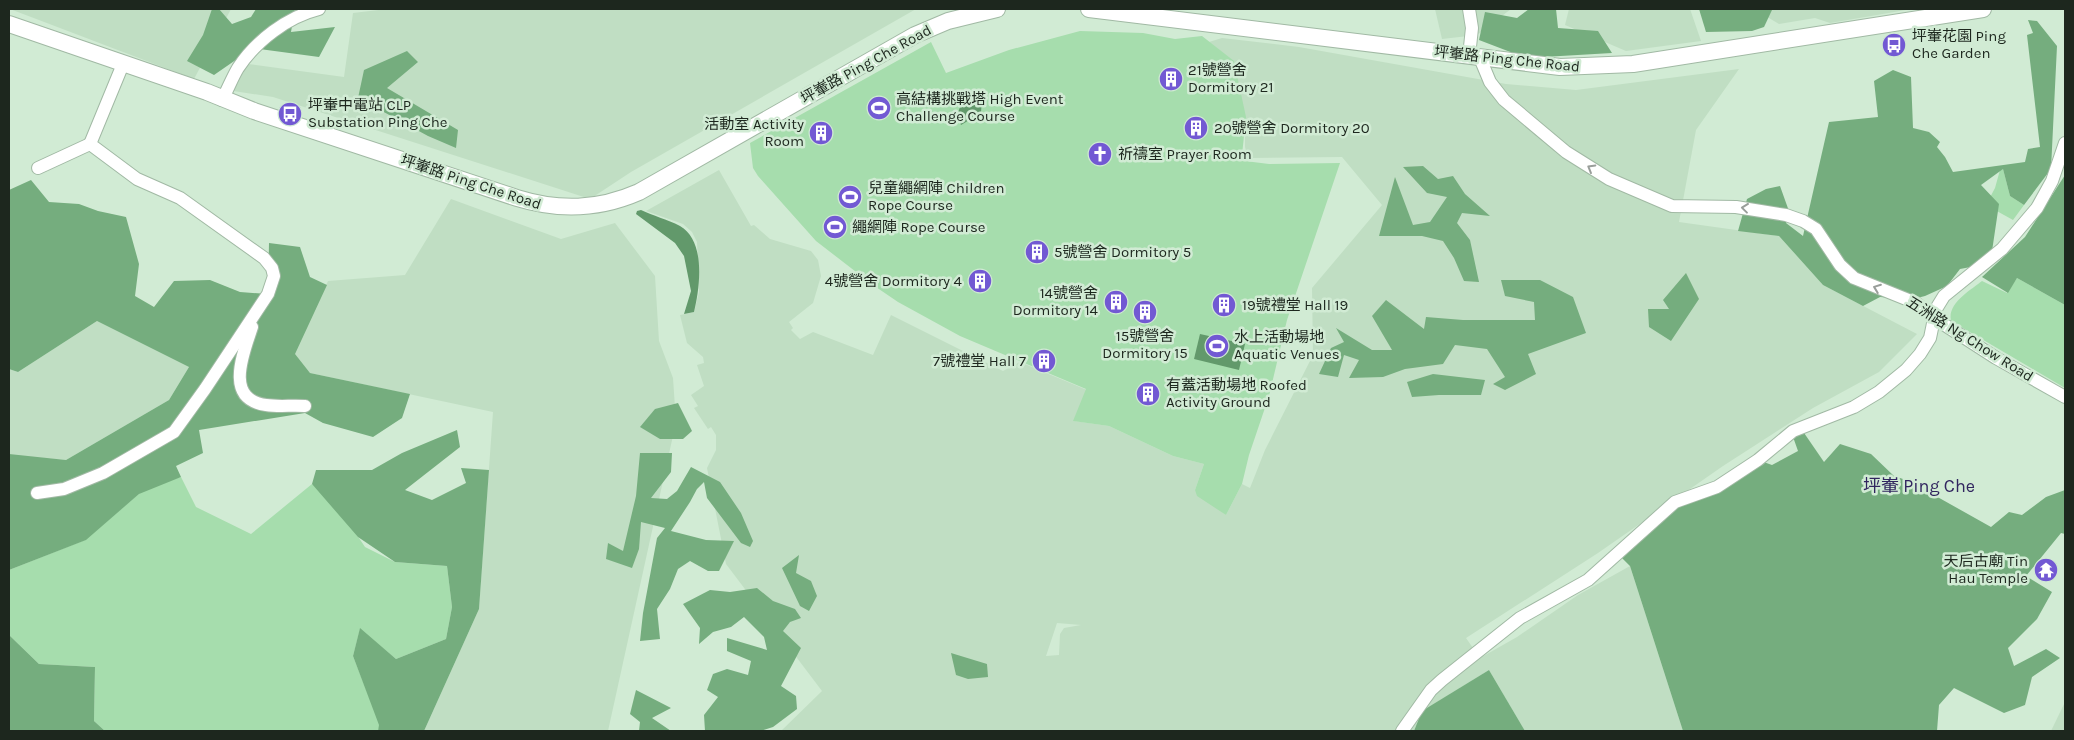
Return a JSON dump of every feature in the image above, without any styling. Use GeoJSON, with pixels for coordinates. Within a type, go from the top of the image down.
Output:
{"type":"FeatureCollection","features":[{"type":"Feature","properties":{"kind":"street"},"geometry":{"type":"LineString","coordinates":[[222,100],[239,67],[268,34],[307,12],[318,9]]}},
{"type":"Feature","properties":{"kind":"street","name":"坪輋路 Ping Che Road"},"geometry":{"type":"LineString","coordinates":[[9,24],[207,92],[222,100],[532,203],[564,208],[617,201],[652,186],[916,35],[948,21],[998,9]]}},
{"type":"Feature","properties":{"kind":"street","name":"坪輋路 Ping Che Road"},"geometry":{"type":"LineString","coordinates":[[1088,9],[1560,67],[1632,64],[1983,9]]}},
{"type":"Feature","properties":{"kind":"street"},"geometry":{"type":"LineString","coordinates":[[1470,9],[1474,57]]}},
{"type":"Feature","properties":{"kind":"street","name":"五洲路 Ng Chow Road"},"geometry":{"type":"LineString","coordinates":[[1474,57],[1504,100],[1566,152],[1609,179],[1672,206],[1736,207],[1786,215],[1803,221],[1816,230],[1840,265],[1854,278],[1913,302],[1934,318],[1996,358],[2065,397]]}},
{"type":"Feature","properties":{"kind":"street"},"geometry":{"type":"LineString","coordinates":[[38,168],[90,144],[123,64]]}},
{"type":"Feature","properties":{"kind":"street"},"geometry":{"type":"LineString","coordinates":[[1402,731],[1431,690],[1442,680],[1520,618],[1588,580],[1675,502],[1717,487],[1758,460],[1793,431],[1854,407],[1879,392],[1914,362],[1930,338],[1936,309],[1944,296],[1992,259],[2013,238],[2032,214],[2052,182],[2065,143]]}},
{"type":"Feature","properties":{"kind":"street"},"geometry":{"type":"LineString","coordinates":[[37,493],[64,489],[103,473],[174,432],[256,312],[274,276],[272,268],[264,258],[180,198],[137,179],[90,144]]}},
{"type":"Feature","properties":{"kind":"street"},"geometry":{"type":"LineString","coordinates":[[256,312],[239,366],[242,391],[248,398],[258,403],[305,406]]}},
{"type":"Feature","properties":{"kind":"shaded area"},"geometry":{"type":"Polygon","coordinates":[[[10,9],[231,9],[194,79],[10,9]]]}},
{"type":"Feature","properties":{"kind":"shaded area"},"geometry":{"type":"Polygon","coordinates":[[[212,9],[219,9],[232,24],[251,17],[256,9],[295,9],[291,32],[335,27],[319,57],[253,48],[214,75],[187,61],[203,35],[212,9]]]}},
{"type":"Feature","properties":{"kind":"shaded area"},"geometry":{"type":"Polygon","coordinates":[[[387,9],[916,9],[631,172],[590,199],[273,97],[227,90],[241,63],[344,77],[353,13],[387,9]]]}},
{"type":"Feature","properties":{"kind":"shaded area"},"geometry":{"type":"Polygon","coordinates":[[[1435,9],[1511,9],[1477,35],[1442,39],[1435,9]]]}},
{"type":"Feature","properties":{"kind":"shaded area"},"geometry":{"type":"Polygon","coordinates":[[[1529,9],[1556,9],[1558,28],[1598,31],[1612,53],[1526,58],[1479,40],[1485,12],[1517,18],[1529,9]]]}},
{"type":"Feature","properties":{"kind":"shaded area"},"geometry":{"type":"Polygon","coordinates":[[[1569,9],[1690,9],[1701,41],[1626,51],[1565,25],[1569,9]]]}},
{"type":"Feature","properties":{"kind":"shaded area"},"geometry":{"type":"Polygon","coordinates":[[[1699,9],[1772,10],[1764,27],[1752,31],[1706,32],[1699,9]]]}},
{"type":"Feature","properties":{"kind":"shaded area"},"geometry":{"type":"Polygon","coordinates":[[[1754,9],[1912,9],[1830,23],[1815,18],[1779,24],[1754,9]]]}},
{"type":"Feature","properties":{"kind":"shaded area"},"geometry":{"type":"Polygon","coordinates":[[[2028,20],[2037,21],[2057,46],[2051,169],[2024,205],[2010,196],[2003,169],[1981,185],[1999,204],[1991,258],[1981,265],[1960,269],[1947,286],[1925,296],[1913,299],[1880,297],[1863,306],[1823,285],[1779,236],[1738,231],[1747,199],[1766,189],[1780,186],[1790,214],[1786,223],[1803,236],[1829,122],[1878,117],[1874,81],[1893,70],[1911,77],[1913,128],[1929,132],[1940,142],[1937,147],[1953,172],[2025,162],[2028,149],[2040,147],[2027,35],[2033,33],[2028,20]]]}},
{"type":"Feature","properties":{"kind":"shaded area"},"geometry":{"type":"Polygon","coordinates":[[[1080,31],[1143,33],[1175,39],[1202,36],[1234,61],[1246,117],[1242,155],[1245,161],[1269,164],[1340,163],[1287,320],[1269,396],[1249,455],[1242,484],[1226,515],[1197,496],[1195,490],[1204,464],[1173,456],[1109,426],[1073,421],[1086,389],[960,336],[898,302],[816,241],[753,168],[750,143],[931,42],[946,73],[1009,50],[1080,31]]]}},
{"type":"Feature","properties":{"kind":"shaded area"},"geometry":{"type":"Polygon","coordinates":[[[1222,38],[1299,47],[1506,84],[1576,90],[1739,69],[1696,130],[1679,222],[1779,236],[1823,285],[1917,334],[1879,372],[1813,408],[1723,466],[1598,553],[1466,638],[1480,658],[1517,637],[1578,595],[1630,566],[1683,731],[1525,731],[1489,670],[1423,711],[1414,731],[781,731],[822,691],[726,564],[707,468],[716,450],[716,435],[711,427],[708,429],[694,408],[698,406],[691,395],[704,386],[697,365],[704,363],[703,357],[687,343],[680,315],[694,312],[699,292],[697,242],[692,232],[683,224],[646,211],[719,170],[751,226],[754,225],[770,239],[811,251],[818,260],[821,276],[813,303],[789,322],[793,328],[791,330],[800,339],[813,332],[873,355],[891,315],[1003,371],[1020,362],[1087,390],[1074,421],[1109,426],[1173,456],[1204,464],[1195,490],[1226,515],[1242,484],[1250,488],[1265,450],[1313,355],[1312,288],[1382,205],[1342,157],[1248,158],[1245,147],[1245,118],[1234,62],[1209,42],[1222,38]],[[1057,623],[1046,656],[1059,655],[1060,634],[1064,628],[1081,625],[1057,623]]]}},
{"type":"Feature","properties":{"kind":"shaded area"},"geometry":{"type":"Polygon","coordinates":[[[407,51],[418,62],[387,88],[458,130],[456,148],[428,136],[358,98],[364,70],[407,51]]]}},
{"type":"Feature","properties":{"kind":"shaded area"},"geometry":{"type":"Polygon","coordinates":[[[982,97],[981,113],[961,125],[959,109],[963,103],[982,97]]]}},
{"type":"Feature","properties":{"kind":"shaded area"},"geometry":{"type":"Polygon","coordinates":[[[1423,166],[1438,179],[1453,176],[1465,194],[1490,216],[1462,213],[1457,223],[1470,240],[1479,282],[1464,281],[1454,258],[1443,241],[1422,236],[1379,236],[1395,177],[1413,225],[1430,222],[1447,197],[1427,193],[1403,167],[1423,166]]]}},
{"type":"Feature","properties":{"kind":"shaded area"},"geometry":{"type":"Polygon","coordinates":[[[2003,169],[2010,196],[2024,205],[2013,220],[1986,205],[1995,188],[2000,170],[2003,169]]]}},
{"type":"Feature","properties":{"kind":"shaded area"},"geometry":{"type":"Polygon","coordinates":[[[2065,175],[2065,305],[2017,278],[2008,293],[1982,277],[2025,237],[2065,175]]]}},
{"type":"Feature","properties":{"kind":"shaded area"},"geometry":{"type":"Polygon","coordinates":[[[31,180],[49,202],[79,204],[98,211],[126,217],[139,264],[135,296],[154,307],[174,281],[210,280],[240,292],[268,294],[269,243],[300,247],[310,277],[327,285],[295,354],[310,373],[410,394],[402,418],[373,437],[323,423],[305,413],[199,430],[203,453],[176,466],[181,477],[139,494],[86,540],[9,570],[9,454],[66,460],[169,400],[189,367],[97,321],[18,372],[9,369],[9,190],[31,180]]]}},
{"type":"Feature","properties":{"kind":"shaded area"},"geometry":{"type":"Polygon","coordinates":[[[451,199],[561,239],[615,223],[655,276],[659,341],[673,378],[676,422],[608,731],[424,731],[479,609],[493,412],[310,373],[294,354],[328,281],[405,275],[451,199]]]}},
{"type":"Feature","properties":{"kind":"shaded area"},"geometry":{"type":"Polygon","coordinates":[[[641,210],[680,226],[694,242],[699,265],[699,278],[694,312],[684,314],[691,291],[684,256],[675,243],[636,214],[637,211],[641,210]]]}},
{"type":"Feature","properties":{"kind":"shaded area"},"geometry":{"type":"Polygon","coordinates":[[[1686,273],[1699,299],[1671,341],[1649,327],[1648,309],[1669,309],[1663,300],[1686,273]]]}},
{"type":"Feature","properties":{"kind":"shaded area"},"geometry":{"type":"Polygon","coordinates":[[[2017,278],[2065,305],[2065,388],[1951,321],[1951,314],[1956,303],[1982,281],[2007,293],[2017,278]]]}},
{"type":"Feature","properties":{"kind":"shaded area"},"geometry":{"type":"Polygon","coordinates":[[[1501,280],[1540,280],[1573,297],[1586,333],[1528,354],[1536,374],[1505,390],[1493,384],[1505,377],[1487,349],[1455,345],[1443,364],[1405,369],[1383,377],[1349,378],[1359,360],[1344,355],[1338,377],[1319,374],[1331,348],[1344,342],[1336,328],[1372,350],[1392,350],[1372,316],[1386,300],[1424,329],[1426,317],[1463,320],[1535,320],[1534,302],[1505,296],[1501,280]]]}},
{"type":"Feature","properties":{"kind":"shaded area"},"geometry":{"type":"Polygon","coordinates":[[[97,321],[189,367],[169,400],[66,460],[9,455],[9,369],[18,372],[97,321]]]}},
{"type":"Feature","properties":{"kind":"shaded area"},"geometry":{"type":"Polygon","coordinates":[[[1200,334],[1245,344],[1239,370],[1194,359],[1200,334]]]}},
{"type":"Feature","properties":{"kind":"shaded area"},"geometry":{"type":"Polygon","coordinates":[[[1433,374],[1485,380],[1481,395],[1412,397],[1407,382],[1433,374]]]}},
{"type":"Feature","properties":{"kind":"shaded area"},"geometry":{"type":"Polygon","coordinates":[[[678,403],[692,431],[683,439],[660,439],[640,427],[655,409],[678,403]]]}},
{"type":"Feature","properties":{"kind":"shaded area"},"geometry":{"type":"Polygon","coordinates":[[[457,430],[460,447],[405,490],[432,500],[466,483],[461,468],[489,470],[479,609],[424,731],[378,731],[379,725],[353,656],[360,628],[396,659],[446,639],[452,607],[447,566],[395,562],[358,537],[312,484],[316,470],[372,470],[402,453],[457,430]]]}},
{"type":"Feature","properties":{"kind":"shaded area"},"geometry":{"type":"Polygon","coordinates":[[[1802,430],[1824,462],[1840,444],[1871,454],[1894,476],[1909,481],[1991,527],[2009,512],[2022,515],[2046,497],[2065,490],[2065,534],[2061,533],[2026,576],[2052,592],[2037,619],[2008,648],[2014,666],[2046,649],[2060,658],[2032,677],[2025,705],[2004,713],[1954,688],[1939,705],[1937,731],[1683,731],[1630,566],[1618,554],[1666,510],[1758,460],[1772,465],[1798,451],[1792,434],[1802,430]]]}},
{"type":"Feature","properties":{"kind":"shaded area"},"geometry":{"type":"Polygon","coordinates":[[[640,453],[672,453],[671,472],[651,498],[667,499],[677,491],[691,467],[720,482],[741,513],[753,541],[750,547],[741,543],[707,498],[704,482],[697,489],[671,531],[706,540],[734,541],[719,571],[708,571],[690,561],[678,569],[670,589],[657,609],[660,639],[640,641],[643,613],[657,538],[665,528],[641,522],[639,549],[632,568],[606,559],[608,543],[623,551],[636,496],[640,453]]]}},
{"type":"Feature","properties":{"kind":"shaded area"},"geometry":{"type":"Polygon","coordinates":[[[181,477],[196,507],[251,534],[312,484],[335,502],[365,547],[395,562],[447,566],[452,607],[446,639],[396,659],[360,629],[353,656],[380,725],[378,731],[105,731],[94,721],[95,667],[39,664],[9,635],[9,570],[85,540],[147,487],[181,477]]]}},
{"type":"Feature","properties":{"kind":"shaded area"},"geometry":{"type":"Polygon","coordinates":[[[799,555],[796,573],[811,581],[817,596],[809,611],[800,606],[782,568],[799,555]]]}},
{"type":"Feature","properties":{"kind":"shaded area"},"geometry":{"type":"Polygon","coordinates":[[[757,588],[773,601],[795,609],[801,618],[790,622],[783,631],[801,648],[781,686],[796,696],[797,709],[773,727],[760,731],[705,731],[704,715],[718,697],[707,690],[713,674],[727,669],[748,675],[751,661],[727,651],[727,638],[767,650],[764,637],[744,617],[731,627],[713,632],[699,644],[700,628],[683,604],[710,590],[730,592],[757,588]]]}},
{"type":"Feature","properties":{"kind":"shaded area"},"geometry":{"type":"Polygon","coordinates":[[[9,635],[39,664],[95,667],[94,721],[105,731],[9,731],[9,635]]]}},
{"type":"Feature","properties":{"kind":"shaded area"},"geometry":{"type":"Polygon","coordinates":[[[951,653],[987,664],[988,677],[968,679],[956,675],[951,653]]]}},
{"type":"Feature","properties":{"kind":"shaded area"},"geometry":{"type":"Polygon","coordinates":[[[1489,670],[1525,731],[1414,731],[1422,711],[1489,670]]]}},
{"type":"Feature","properties":{"kind":"shaded area"},"geometry":{"type":"Polygon","coordinates":[[[636,690],[671,708],[652,718],[671,731],[639,731],[640,722],[630,714],[636,690]]]}},
{"type":"Feature","properties":{"kind":"shaded area"},"geometry":{"type":"Polygon","coordinates":[[[2065,702],[2065,731],[2051,731],[2065,702]]]}},
{"type":"Feature","properties":{"kind":"place","name":"坪輋花園 Ping Che Garden"},"geometry":{"type":"Point","coordinates":[1894,45]}},
{"type":"Feature","properties":{"kind":"place","name":"21號營舍 Dormitory 21"},"geometry":{"type":"Point","coordinates":[1171,79]}},
{"type":"Feature","properties":{"kind":"place","name":"高結構挑戰塔 High Event Challenge Course"},"geometry":{"type":"Point","coordinates":[879,108]}},
{"type":"Feature","properties":{"kind":"place","name":"坪輋中電站 CLP Substation Ping Che"},"geometry":{"type":"Point","coordinates":[290,114]}},
{"type":"Feature","properties":{"kind":"place","name":"20號營舍 Dormitory 20"},"geometry":{"type":"Point","coordinates":[1196,128]}},
{"type":"Feature","properties":{"kind":"place","name":"活動室 Activity Room"},"geometry":{"type":"Point","coordinates":[821,133]}},
{"type":"Feature","properties":{"kind":"place","name":"祈禱室 Prayer Room"},"geometry":{"type":"Point","coordinates":[1100,154]}},
{"type":"Feature","properties":{"kind":"place","name":"兒童繩網陣 Children Rope Course"},"geometry":{"type":"Point","coordinates":[850,197]}},
{"type":"Feature","properties":{"kind":"place","name":"繩網陣 Rope Course"},"geometry":{"type":"Point","coordinates":[835,227]}},
{"type":"Feature","properties":{"kind":"place","name":"5號營舍 Dormitory 5"},"geometry":{"type":"Point","coordinates":[1037,252]}},
{"type":"Feature","properties":{"kind":"place","name":"4號營舍 Dormitory 4"},"geometry":{"type":"Point","coordinates":[980,281]}},
{"type":"Feature","properties":{"kind":"place","name":"14號營舍 Dormitory 14"},"geometry":{"type":"Point","coordinates":[1116,302]}},
{"type":"Feature","properties":{"kind":"place","name":"19號禮堂 Hall 19"},"geometry":{"type":"Point","coordinates":[1224,305]}},
{"type":"Feature","properties":{"kind":"place","name":"15號營舍 Dormitory 15"},"geometry":{"type":"Point","coordinates":[1145,312]}},
{"type":"Feature","properties":{"kind":"place","name":"水上活動場地 Aquatic Venues"},"geometry":{"type":"Point","coordinates":[1217,346]}},
{"type":"Feature","properties":{"kind":"place","name":"7號禮堂 Hall 7"},"geometry":{"type":"Point","coordinates":[1044,361]}},
{"type":"Feature","properties":{"kind":"place","name":"有蓋活動場地 Roofed Activity Ground"},"geometry":{"type":"Point","coordinates":[1148,394]}},
{"type":"Feature","properties":{"kind":"place","name":"天后古廟 Tin Hau Temple"},"geometry":{"type":"Point","coordinates":[2046,570]}},
{"type":"Feature","properties":{"kind":"district","name":"坪輋 Ping Che"},"geometry":{"type":"Point","coordinates":[1919,486]}}]}
